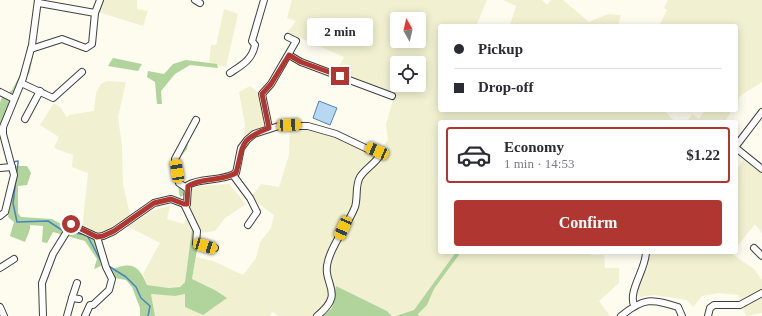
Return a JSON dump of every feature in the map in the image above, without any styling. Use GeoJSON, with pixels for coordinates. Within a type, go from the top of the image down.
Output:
{"type":"FeatureCollection","features":[{"type":"Feature","properties":{"kind":"street"},"geometry":{"type":"LineString","coordinates":[[31,49],[62,39],[86,48],[92,44],[94,13],[100,0]]}},
{"type":"Feature","properties":{"kind":"street"},"geometry":{"type":"LineString","coordinates":[[230,73],[248,61],[254,51],[255,44],[252,41],[264,0]]}},
{"type":"Feature","properties":{"kind":"street"},"geometry":{"type":"LineString","coordinates":[[0,216],[5,212],[10,198],[14,176],[1,133],[21,83],[31,49],[39,1],[94,13]]}},
{"type":"Feature","properties":{"kind":"street"},"geometry":{"type":"LineString","coordinates":[[269,128],[262,94],[271,84],[296,41],[288,37]]}},
{"type":"Feature","properties":{"kind":"street"},"geometry":{"type":"LineString","coordinates":[[289,55],[301,62],[392,96]]}},
{"type":"Feature","properties":{"kind":"street"},"geometry":{"type":"LineString","coordinates":[[21,83],[53,98],[82,72]]}},
{"type":"Feature","properties":{"kind":"street"},"geometry":{"type":"LineString","coordinates":[[25,119],[40,91]]}},
{"type":"Feature","properties":{"kind":"street"},"geometry":{"type":"LineString","coordinates":[[0,92],[14,98]]}},
{"type":"Feature","properties":{"kind":"street"},"geometry":{"type":"LineString","coordinates":[[738,144],[762,112]]}},
{"type":"Feature","properties":{"kind":"street"},"geometry":{"type":"LineString","coordinates":[[188,189],[179,183],[175,159],[196,120]]}},
{"type":"Feature","properties":{"kind":"street"},"geometry":{"type":"LineString","coordinates":[[184,204],[187,204],[188,186],[194,182],[219,180],[236,173],[241,148],[254,134],[269,128],[299,125],[308,126],[336,134],[380,154],[375,163],[365,170],[359,178],[355,206],[343,228],[328,262],[327,272],[332,287],[330,304],[317,316]]}},
{"type":"Feature","properties":{"kind":"street"},"geometry":{"type":"LineString","coordinates":[[738,149],[762,169]]}},
{"type":"Feature","properties":{"kind":"street"},"geometry":{"type":"LineString","coordinates":[[0,168],[12,167]]}},
{"type":"Feature","properties":{"kind":"street"},"geometry":{"type":"LineString","coordinates":[[233,175],[250,198],[257,212],[248,225]]}},
{"type":"Feature","properties":{"kind":"street"},"geometry":{"type":"LineString","coordinates":[[43,316],[42,283],[53,254],[71,224],[97,237],[114,231],[154,203],[171,199],[184,204],[197,231],[196,243],[215,248]]}},
{"type":"Feature","properties":{"kind":"street"},"geometry":{"type":"LineString","coordinates":[[86,316],[90,305],[93,305],[109,290],[112,279],[106,267],[97,237]]}},
{"type":"Feature","properties":{"kind":"street"},"geometry":{"type":"LineString","coordinates":[[754,248],[762,256]]}},
{"type":"Feature","properties":{"kind":"street"},"geometry":{"type":"LineString","coordinates":[[634,305],[632,294],[644,266],[646,254]]}},
{"type":"Feature","properties":{"kind":"street"},"geometry":{"type":"LineString","coordinates":[[0,268],[14,259]]}},
{"type":"Feature","properties":{"kind":"street"},"geometry":{"type":"LineString","coordinates":[[66,316],[77,283]]}},
{"type":"Feature","properties":{"kind":"street"},"geometry":{"type":"LineString","coordinates":[[708,316],[710,308],[714,305],[740,305],[762,293]]}},
{"type":"Feature","properties":{"kind":"street"},"geometry":{"type":"LineString","coordinates":[[72,298],[79,299]]}},
{"type":"Feature","properties":{"kind":"street"},"geometry":{"type":"LineString","coordinates":[[621,316],[634,305],[644,302],[661,301],[678,307],[682,316]]}},
{"type":"Feature","properties":{"kind":"street"},"geometry":{"type":"LineString","coordinates":[[0,307],[4,316]]}},
{"type":"Feature","properties":{"kind":"green space"},"geometry":{"type":"Polygon","coordinates":[[[103,0],[137,0],[137,9],[148,11],[143,26],[98,12],[103,0]]]}},
{"type":"Feature","properties":{"kind":"green space"},"geometry":{"type":"Polygon","coordinates":[[[292,0],[487,0],[477,24],[438,24],[438,112],[666,112],[673,120],[438,120],[438,254],[455,254],[414,310],[392,316],[387,311],[336,286],[332,308],[323,316],[279,316],[272,312],[270,316],[155,316],[151,294],[175,296],[186,294],[227,298],[215,290],[192,279],[196,257],[213,261],[243,275],[256,258],[260,242],[271,228],[274,215],[251,198],[261,184],[279,187],[289,155],[290,122],[298,120],[339,132],[381,149],[388,140],[386,124],[394,97],[335,74],[344,57],[287,32],[296,21],[287,18],[292,0]]]}},
{"type":"Feature","properties":{"kind":"green space"},"geometry":{"type":"Polygon","coordinates":[[[503,0],[542,0],[547,5],[551,0],[563,0],[589,22],[608,14],[621,15],[619,24],[510,24],[516,6],[503,0]]]}},
{"type":"Feature","properties":{"kind":"green space"},"geometry":{"type":"Polygon","coordinates":[[[668,0],[762,0],[762,82],[740,96],[738,100],[738,24],[660,24],[667,10],[664,8],[668,0]]]}},
{"type":"Feature","properties":{"kind":"green space"},"geometry":{"type":"Polygon","coordinates":[[[224,9],[238,14],[226,67],[209,63],[211,45],[216,45],[224,9]]]}},
{"type":"Feature","properties":{"kind":"green space"},"geometry":{"type":"Polygon","coordinates":[[[27,50],[34,50],[30,71],[11,115],[2,119],[0,125],[1,99],[12,90],[22,71],[27,50]]]}},
{"type":"Feature","properties":{"kind":"green space"},"geometry":{"type":"Polygon","coordinates":[[[113,58],[142,64],[138,71],[108,66],[113,58]]]}},
{"type":"Feature","properties":{"kind":"green space"},"geometry":{"type":"Polygon","coordinates":[[[186,60],[217,64],[218,68],[190,65],[175,74],[161,91],[162,104],[157,104],[155,82],[147,77],[148,71],[164,74],[173,64],[186,60]]]}},
{"type":"Feature","properties":{"kind":"green space"},"geometry":{"type":"Polygon","coordinates":[[[107,81],[126,82],[118,117],[122,146],[123,184],[130,215],[136,221],[154,210],[170,206],[167,219],[184,224],[186,218],[192,229],[185,282],[180,287],[169,288],[147,285],[143,274],[160,243],[119,222],[103,234],[82,228],[88,173],[72,167],[73,155],[54,148],[59,137],[40,125],[54,103],[61,108],[67,118],[69,115],[94,111],[96,93],[101,84],[107,81]]]}},
{"type":"Feature","properties":{"kind":"green space"},"geometry":{"type":"Polygon","coordinates":[[[250,86],[259,93],[268,125],[244,137],[245,125],[239,92],[250,86]]]}},
{"type":"Feature","properties":{"kind":"green space"},"geometry":{"type":"Polygon","coordinates":[[[704,112],[731,112],[726,120],[688,120],[692,114],[699,119],[704,112]]]}},
{"type":"Feature","properties":{"kind":"green space"},"geometry":{"type":"Polygon","coordinates":[[[190,134],[187,149],[179,159],[184,195],[180,197],[173,158],[190,134]]]}},
{"type":"Feature","properties":{"kind":"green space"},"geometry":{"type":"Polygon","coordinates":[[[744,159],[762,174],[762,233],[755,224],[738,245],[738,168],[744,159]]]}},
{"type":"Feature","properties":{"kind":"green space"},"geometry":{"type":"Polygon","coordinates":[[[16,166],[27,166],[31,173],[27,185],[18,186],[18,213],[21,217],[52,219],[65,226],[82,230],[97,241],[101,266],[94,269],[97,259],[85,241],[53,232],[47,243],[42,242],[43,226],[30,225],[25,242],[10,236],[14,222],[8,217],[14,186],[12,170],[16,166]]]}},
{"type":"Feature","properties":{"kind":"green space"},"geometry":{"type":"Polygon","coordinates":[[[229,184],[246,204],[225,218],[215,231],[200,233],[187,208],[191,189],[199,186],[229,184]]]}},
{"type":"Feature","properties":{"kind":"green space"},"geometry":{"type":"Polygon","coordinates":[[[182,208],[187,208],[200,233],[192,279],[215,290],[227,298],[203,315],[185,307],[185,294],[175,296],[151,294],[155,316],[140,316],[140,308],[132,287],[126,280],[115,278],[108,271],[122,266],[132,266],[136,268],[144,277],[147,285],[169,288],[180,287],[185,282],[192,229],[182,208]]]}},
{"type":"Feature","properties":{"kind":"green space"},"geometry":{"type":"Polygon","coordinates":[[[455,254],[460,254],[434,289],[427,305],[418,314],[419,316],[395,316],[414,310],[455,254]]]}},
{"type":"Feature","properties":{"kind":"green space"},"geometry":{"type":"Polygon","coordinates":[[[460,254],[604,255],[605,268],[619,268],[619,283],[599,301],[610,316],[419,316],[418,314],[427,305],[434,289],[460,254]]]}},
{"type":"Feature","properties":{"kind":"green space"},"geometry":{"type":"Polygon","coordinates":[[[650,254],[732,254],[754,269],[762,280],[762,313],[746,316],[739,295],[719,293],[702,296],[693,307],[687,300],[655,295],[638,297],[637,290],[648,266],[650,254]]]}},
{"type":"Feature","properties":{"kind":"green space"},"geometry":{"type":"Polygon","coordinates":[[[336,286],[387,311],[392,316],[323,316],[332,308],[336,286]]]}},
{"type":"Feature","properties":{"kind":"water"},"geometry":{"type":"Polygon","coordinates":[[[319,101],[337,108],[330,125],[313,118],[319,101]]]}},
{"type":"Feature","properties":{"kind":"waterway"},"geometry":{"type":"LineString","coordinates":[[13,162],[18,161],[13,203],[17,222],[48,221],[65,232]]}},
{"type":"Feature","properties":{"kind":"waterway"},"geometry":{"type":"LineString","coordinates":[[69,232],[87,235],[102,263]]}},
{"type":"Feature","properties":{"kind":"waterway"},"geometry":{"type":"LineString","coordinates":[[107,265],[126,277],[136,287],[141,298],[150,306],[148,316]]}},
{"type":"Feature","properties":{"kind":"route"},"geometry":{"type":"LineString","coordinates":[[71,224],[97,237],[103,236],[114,231],[154,203],[171,199],[187,204],[188,186],[194,182],[219,180],[236,173],[241,148],[254,134],[269,128],[262,94],[271,84],[289,55],[301,62],[340,76]]}}]}
